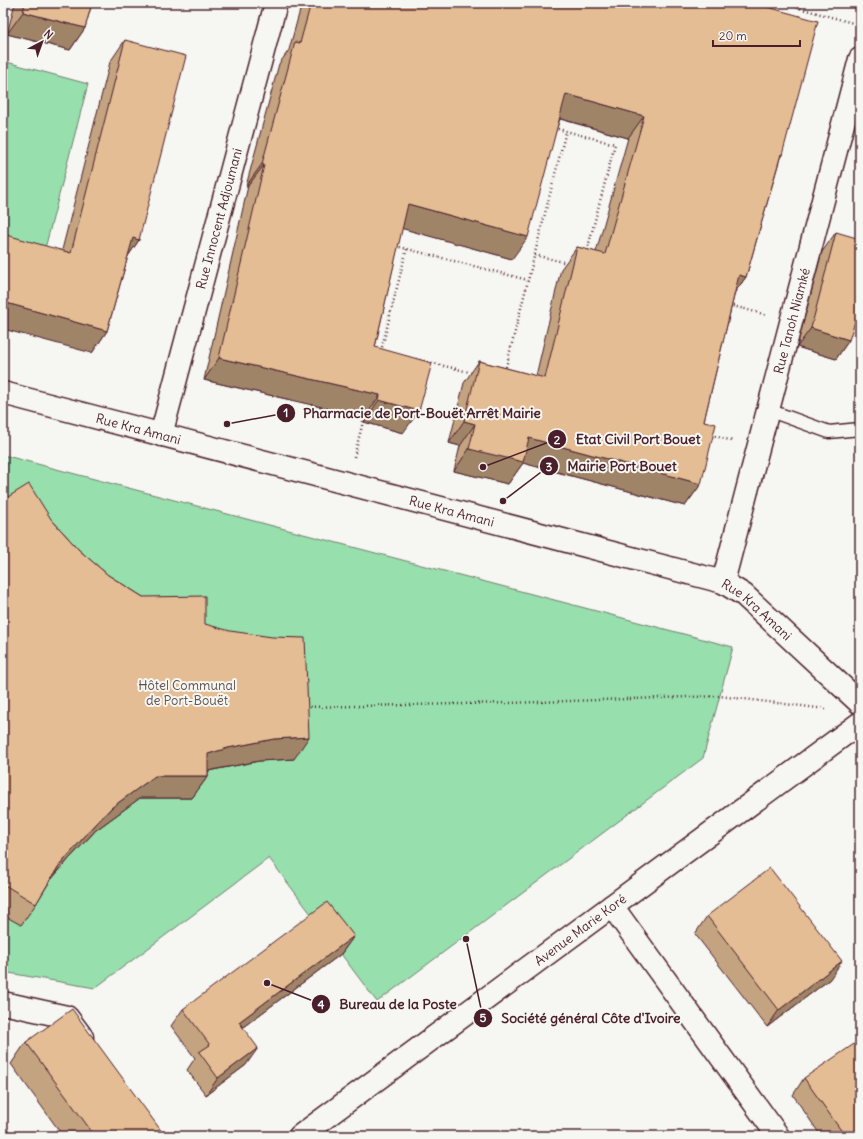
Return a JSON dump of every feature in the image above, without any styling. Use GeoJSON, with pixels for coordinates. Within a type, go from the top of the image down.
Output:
{"type":"FeatureCollection","features":[{"type":"Feature","properties":{"kind":"street","name":"Rue Innocent Adjoumani"},"geometry":{"type":"LineString","coordinates":[[161,435],[276,3]]}},
{"type":"Feature","properties":{"kind":"street","name":"Rue Tanoh Niamké"},"geometry":{"type":"LineString","coordinates":[[723,582],[860,59]]}},
{"type":"Feature","properties":{"kind":"street","name":"Rue Kra Amani"},"geometry":{"type":"LineString","coordinates":[[3,394],[723,582],[744,595],[860,703]]}},
{"type":"Feature","properties":{"kind":"street","name":"Avenue Marie Koré"},"geometry":{"type":"LineString","coordinates":[[300,1136],[860,722]]}},
{"type":"Feature","properties":{"kind":"street"},"geometry":{"type":"LineString","coordinates":[[612,906],[778,1136]]}},
{"type":"Feature","properties":{"kind":"street"},"geometry":{"type":"LineString","coordinates":[[3,1003],[67,1017],[94,1054]]}},
{"type":"Feature","properties":{"kind":"lane"},"geometry":{"type":"LineString","coordinates":[[768,410],[829,432],[860,429]]}},
{"type":"Feature","properties":{"kind":"path"},"geometry":{"type":"LineString","coordinates":[[781,3],[860,25]]}},
{"type":"Feature","properties":{"kind":"path"},"geometry":{"type":"LineString","coordinates":[[550,127],[615,144],[587,252]]}},
{"type":"Feature","properties":{"kind":"path"},"geometry":{"type":"LineString","coordinates":[[505,373],[566,131]]}},
{"type":"Feature","properties":{"kind":"path"},"geometry":{"type":"LineString","coordinates":[[391,244],[528,280]]}},
{"type":"Feature","properties":{"kind":"path"},"geometry":{"type":"LineString","coordinates":[[379,357],[407,248]]}},
{"type":"Feature","properties":{"kind":"path"},"geometry":{"type":"LineString","coordinates":[[535,255],[569,264]]}},
{"type":"Feature","properties":{"kind":"path"},"geometry":{"type":"LineString","coordinates":[[722,303],[791,321]]}},
{"type":"Feature","properties":{"kind":"path"},"geometry":{"type":"LineString","coordinates":[[381,350],[389,351]]}},
{"type":"Feature","properties":{"kind":"path"},"geometry":{"type":"LineString","coordinates":[[412,357],[480,375]]}},
{"type":"Feature","properties":{"kind":"path"},"geometry":{"type":"LineString","coordinates":[[347,484],[366,409]]}},
{"type":"Feature","properties":{"kind":"path"},"geometry":{"type":"LineString","coordinates":[[704,433],[758,447]]}},
{"type":"Feature","properties":{"kind":"path"},"geometry":{"type":"LineString","coordinates":[[300,707],[509,703],[719,696],[829,709]]}},
{"type":"Feature","properties":{"kind":"green space"},"geometry":{"type":"Polygon","coordinates":[[[3,61],[88,84],[42,260],[3,250],[3,61]]]}},
{"type":"Feature","properties":{"kind":"green space","name":"Hôtel Communal de Port-Bouët"},"geometry":{"type":"Polygon","coordinates":[[[3,455],[733,647],[703,758],[377,1002],[269,858],[95,988],[3,972],[3,455]]]}},
{"type":"Feature","properties":{"kind":"building"},"geometry":{"type":"Polygon","coordinates":[[[25,3],[92,3],[85,28],[23,12],[25,3]]]}},
{"type":"Feature","properties":{"kind":"building"},"geometry":{"type":"Polygon","coordinates":[[[311,3],[753,3],[818,21],[782,155],[781,154],[746,277],[739,275],[704,421],[716,424],[701,484],[529,438],[523,462],[469,449],[475,424],[464,421],[479,361],[545,378],[577,247],[605,254],[644,116],[566,94],[528,237],[408,204],[375,347],[432,363],[419,411],[379,400],[380,395],[219,358],[264,165],[262,164],[295,42],[300,43],[311,3]]]}},
{"type":"Feature","properties":{"kind":"building"},"geometry":{"type":"Polygon","coordinates":[[[125,40],[186,56],[139,240],[133,238],[107,331],[3,302],[3,234],[71,253],[125,40]]]}},
{"type":"Feature","properties":{"kind":"building"},"geometry":{"type":"Polygon","coordinates":[[[836,232],[860,239],[860,306],[849,340],[811,328],[836,232]]]}},
{"type":"Feature","properties":{"kind":"building","name":"Hôtel Communal de Port-Bouët"},"geometry":{"type":"Polygon","coordinates":[[[29,484],[51,519],[79,550],[108,575],[143,597],[205,596],[205,624],[230,631],[272,637],[305,638],[309,737],[274,739],[228,748],[208,754],[208,776],[155,776],[111,808],[84,837],[58,867],[36,904],[3,884],[3,500],[29,484]]]}},
{"type":"Feature","properties":{"kind":"building"},"geometry":{"type":"Polygon","coordinates":[[[770,868],[842,961],[779,1010],[707,916],[770,868]]]}},
{"type":"Feature","properties":{"kind":"building"},"geometry":{"type":"Polygon","coordinates":[[[327,902],[354,936],[239,1022],[258,1048],[218,1078],[199,1052],[210,1045],[183,1009],[327,902]]]}},
{"type":"Feature","properties":{"kind":"building"},"geometry":{"type":"Polygon","coordinates":[[[72,1009],[165,1136],[95,1136],[26,1042],[72,1009]]]}},
{"type":"Feature","properties":{"kind":"building"},"geometry":{"type":"Polygon","coordinates":[[[860,1040],[860,1136],[845,1136],[804,1078],[860,1040]]]}},
{"type":"Feature","properties":{"kind":"place","name":"Pharmacie de Port-Bouët Arrêt Mairie"},"geometry":{"type":"Point","coordinates":[227,424]}},
{"type":"Feature","properties":{"kind":"place","name":"Etat Civil Port Bouet"},"geometry":{"type":"Point","coordinates":[483,467]}},
{"type":"Feature","properties":{"kind":"place","name":"Mairie Port Bouet"},"geometry":{"type":"Point","coordinates":[503,501]}},
{"type":"Feature","properties":{"kind":"place","name":"Société général Côte d'Ivoire"},"geometry":{"type":"Point","coordinates":[466,939]}},
{"type":"Feature","properties":{"kind":"place","name":"Bureau de la Poste"},"geometry":{"type":"Point","coordinates":[267,983]}}]}
